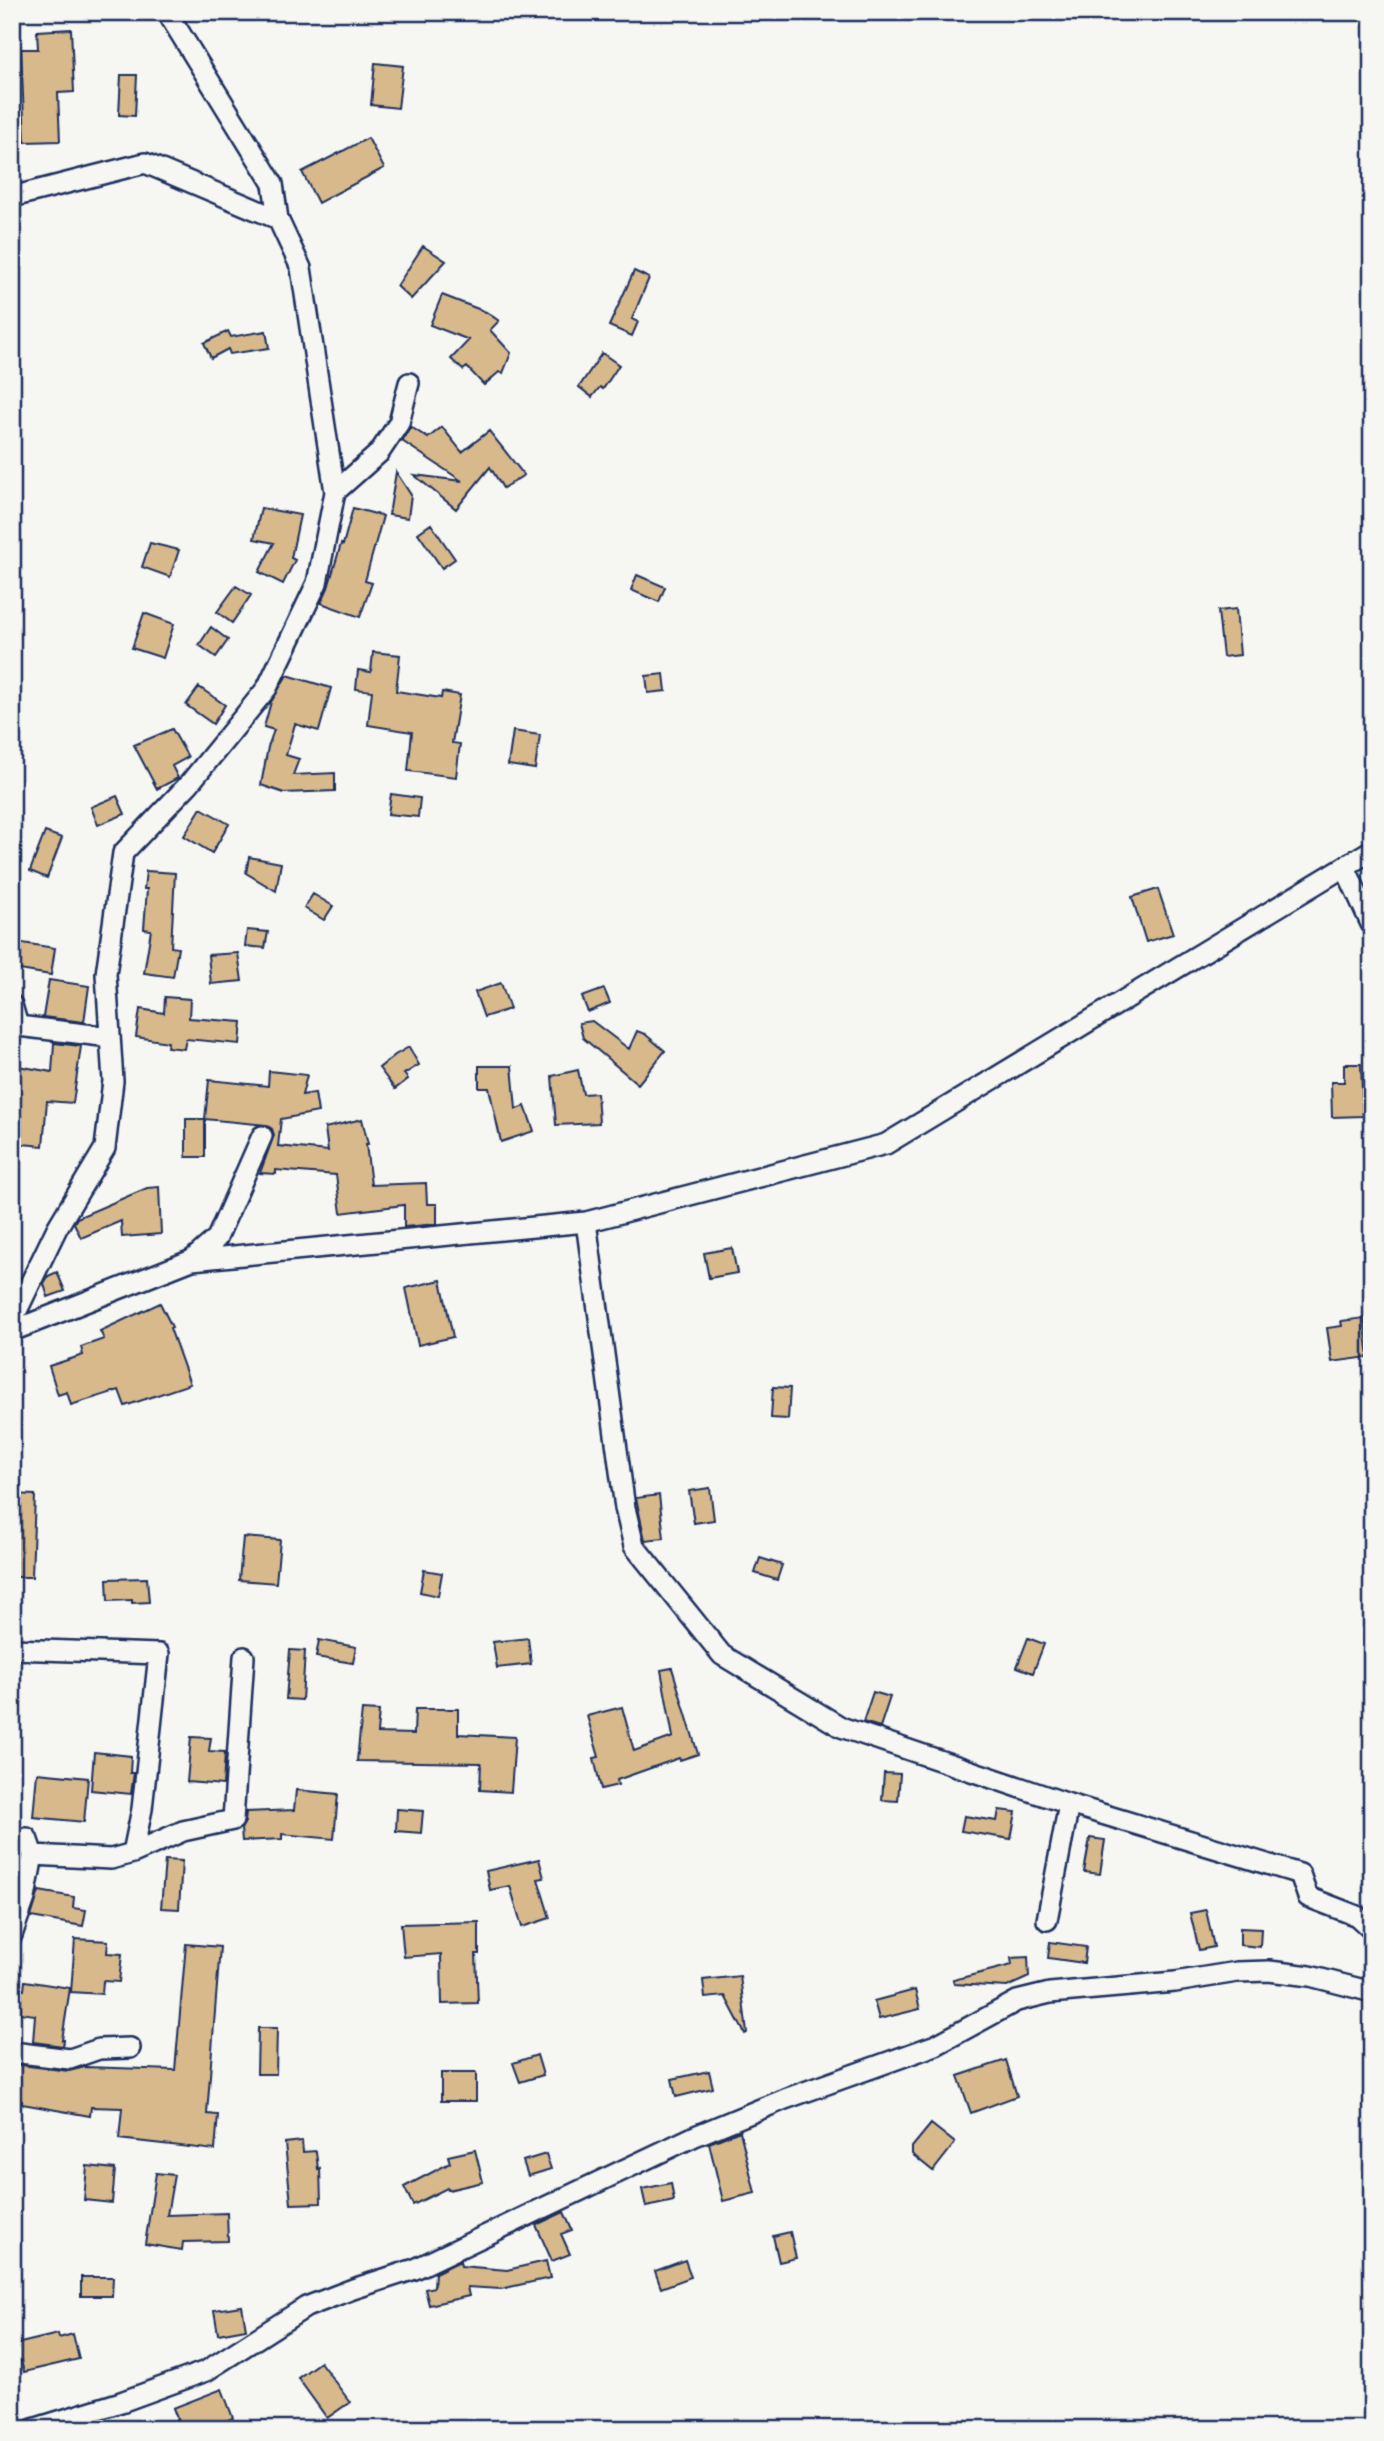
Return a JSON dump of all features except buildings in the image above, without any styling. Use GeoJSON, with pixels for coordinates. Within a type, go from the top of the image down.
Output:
{"type":"FeatureCollection","features":[{"type":"Feature","properties":{"kind":"street"},"geometry":{"type":"LineString","coordinates":[[12,1321],[57,1228],[105,1148],[113,1081],[106,974],[123,853],[189,784],[267,688],[317,583],[335,492],[302,268],[278,219],[273,184],[167,12]]}},
{"type":"Feature","properties":{"kind":"street"},"geometry":{"type":"LineString","coordinates":[[12,197],[145,163],[278,219]]}},
{"type":"Feature","properties":{"kind":"street"},"geometry":{"type":"LineString","coordinates":[[335,492],[379,453],[399,423],[409,383]]}},
{"type":"Feature","properties":{"kind":"street"},"geometry":{"type":"LineString","coordinates":[[12,1331],[192,1260],[586,1222],[886,1144],[1372,850]]}},
{"type":"Feature","properties":{"kind":"street"},"geometry":{"type":"LineString","coordinates":[[1345,867],[1372,926]]}},
{"type":"Feature","properties":{"kind":"street"},"geometry":{"type":"LineString","coordinates":[[12,1005],[18,1026],[110,1037]]}},
{"type":"Feature","properties":{"kind":"street"},"geometry":{"type":"LineString","coordinates":[[192,1260],[217,1238],[262,1136]]}},
{"type":"Feature","properties":{"kind":"street"},"geometry":{"type":"LineString","coordinates":[[586,1222],[625,1508],[634,1546],[722,1655],[841,1727],[1069,1804],[1300,1874],[1308,1897],[1357,1916],[1372,1930]]}},
{"type":"Feature","properties":{"kind":"street"},"geometry":{"type":"LineString","coordinates":[[12,1649],[159,1654],[142,1809],[133,1853]]}},
{"type":"Feature","properties":{"kind":"street"},"geometry":{"type":"LineString","coordinates":[[33,1855],[111,1859],[133,1853],[183,1831],[233,1820],[244,1657]]}},
{"type":"Feature","properties":{"kind":"street"},"geometry":{"type":"LineString","coordinates":[[1047,1920],[1069,1804]]}},
{"type":"Feature","properties":{"kind":"street"},"geometry":{"type":"LineString","coordinates":[[12,1840],[27,1839],[33,1855],[25,1898],[12,1935]]}},
{"type":"Feature","properties":{"kind":"street"},"geometry":{"type":"LineString","coordinates":[[33,2429],[121,2402],[206,2371],[306,2307],[415,2269],[695,2136],[785,2099],[936,2045],[1017,2001],[1050,1993],[1175,1982],[1237,1972],[1269,1971],[1310,1976],[1372,1992]]}},
{"type":"Feature","properties":{"kind":"street"},"geometry":{"type":"LineString","coordinates":[[12,2052],[70,2059],[99,2049],[130,2048]]}}]}
